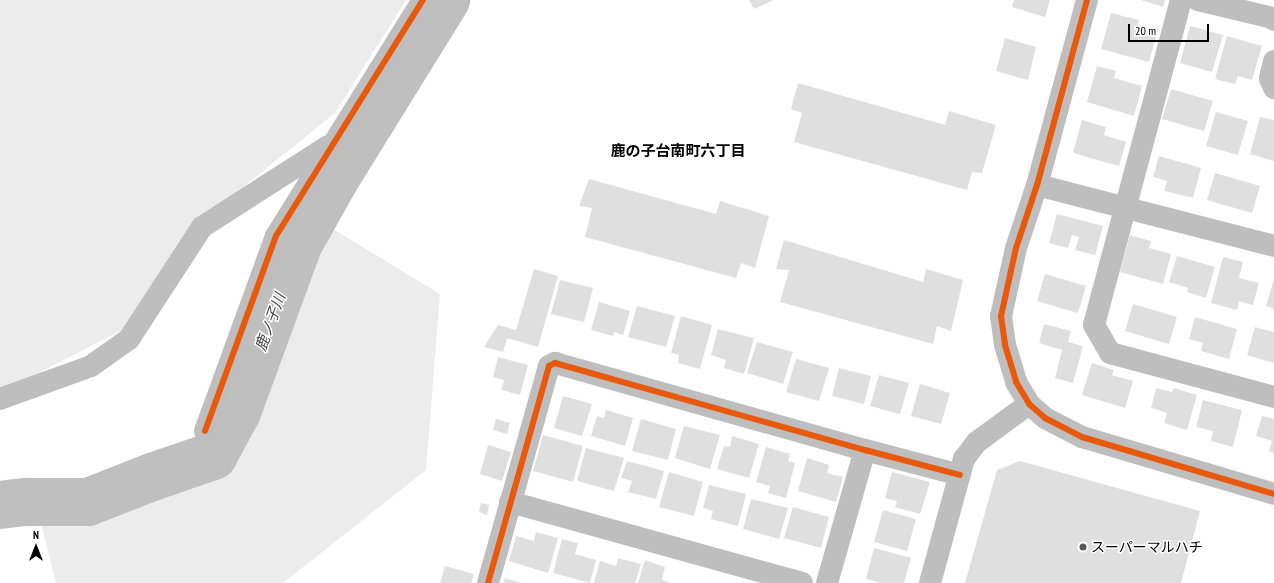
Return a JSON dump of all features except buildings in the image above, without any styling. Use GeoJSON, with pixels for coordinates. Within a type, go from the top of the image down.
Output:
{"type":"FeatureCollection","features":[{"type":"Feature","properties":{"kind":"street"},"geometry":{"type":"LineString","coordinates":[[205,431],[276,236],[423,0]]}},
{"type":"Feature","properties":{"kind":"street"},"geometry":{"type":"LineString","coordinates":[[1087,0],[1037,185],[1016,248],[1001,316],[1005,345],[1016,382],[1029,404],[1046,418],[1082,437],[1274,494]]}},
{"type":"Feature","properties":{"kind":"street"},"geometry":{"type":"LineString","coordinates":[[1181,0],[1124,207],[1094,325],[1110,353],[1274,397]]}},
{"type":"Feature","properties":{"kind":"street"},"geometry":{"type":"LineString","coordinates":[[1198,0],[1273,18],[1274,20]]}},
{"type":"Feature","properties":{"kind":"street"},"geometry":{"type":"LineString","coordinates":[[1274,61],[1270,79],[1274,88]]}},
{"type":"Feature","properties":{"kind":"street"},"geometry":{"type":"LineString","coordinates":[[0,399],[91,366],[128,339],[202,227],[333,143]]}},
{"type":"Feature","properties":{"kind":"street"},"geometry":{"type":"LineString","coordinates":[[1037,185],[1274,246]]}},
{"type":"Feature","properties":{"kind":"street"},"geometry":{"type":"LineString","coordinates":[[488,583],[549,366],[556,362],[865,450],[960,475]]}},
{"type":"Feature","properties":{"kind":"street"},"geometry":{"type":"LineString","coordinates":[[930,583],[964,459],[976,442],[1029,404]]}},
{"type":"Feature","properties":{"kind":"street"},"geometry":{"type":"LineString","coordinates":[[827,583],[865,450]]}},
{"type":"Feature","properties":{"kind":"street"},"geometry":{"type":"LineString","coordinates":[[510,502],[802,583]]}},
{"type":"Feature","properties":{"kind":"shaded area"},"geometry":{"type":"Polygon","coordinates":[[[0,0],[406,0],[335,113],[185,234],[124,329],[0,393],[0,0]]]}},
{"type":"Feature","properties":{"kind":"shaded area"},"geometry":{"type":"Polygon","coordinates":[[[333,229],[440,294],[426,470],[283,583],[56,583],[36,503],[228,441],[333,229]]]}},
{"type":"Feature","properties":{"kind":"waterway","name":"鹿ノ子川"},"geometry":{"type":"LineString","coordinates":[[0,505],[26,502],[88,502],[152,477],[213,456],[237,412],[298,245],[335,179],[446,0]]}},
{"type":"Feature","properties":{"kind":"cycle path"},"geometry":{"type":"LineString","coordinates":[[205,431],[276,236],[423,0]]}},
{"type":"Feature","properties":{"kind":"cycle path"},"geometry":{"type":"LineString","coordinates":[[1087,0],[1037,185],[1016,248],[1001,316],[1005,345],[1016,382],[1029,404],[1045,418],[1082,437],[1274,494]]}},
{"type":"Feature","properties":{"kind":"cycle path"},"geometry":{"type":"LineString","coordinates":[[488,583],[549,366],[555,363],[865,450],[960,475]]}},
{"type":"Feature","properties":{"kind":"place","name":"スーパーマルハチ"},"geometry":{"type":"Point","coordinates":[1083,547]}},
{"type":"Feature","properties":{"kind":"district","name":"鹿の子台南町六丁目"},"geometry":{"type":"Point","coordinates":[678,151]}}]}
